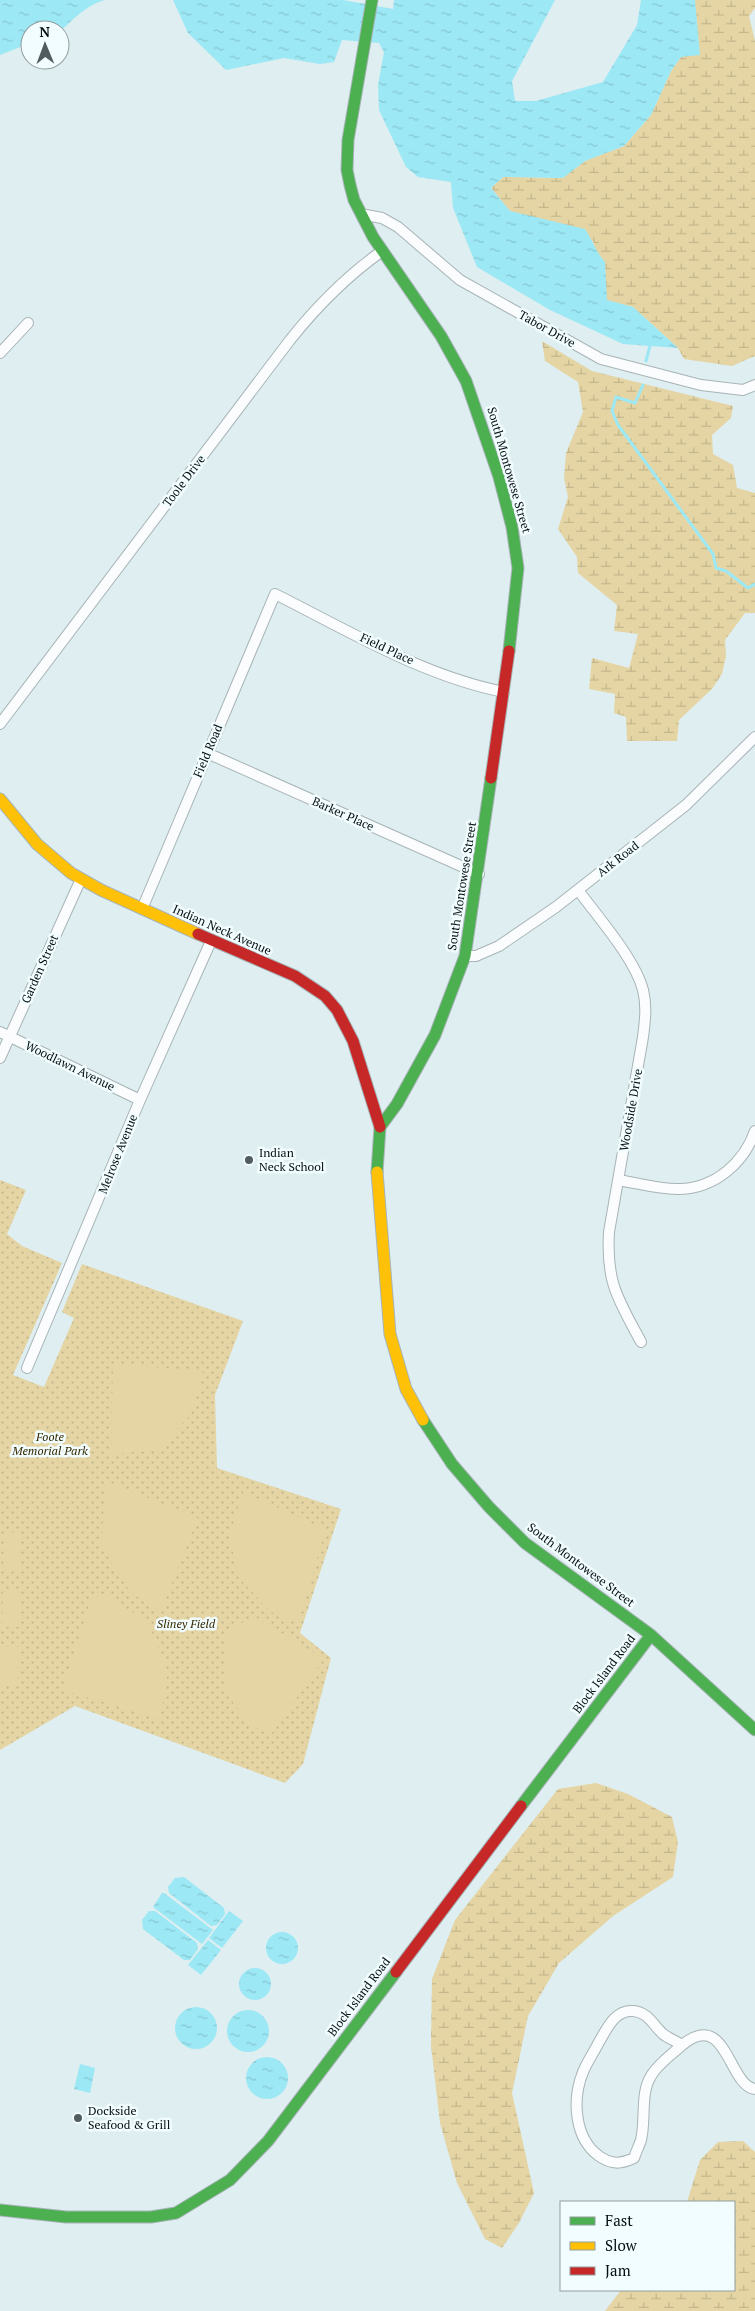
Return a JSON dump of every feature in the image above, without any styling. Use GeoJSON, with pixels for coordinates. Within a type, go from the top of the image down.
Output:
{"type":"FeatureCollection","features":[{"type":"Feature","properties":{"kind":"main road","name":"South Montowese Street"},"geometry":{"type":"LineString","coordinates":[[372,0],[347,155],[350,185],[361,214],[382,251],[457,362],[477,409],[502,486],[512,526],[518,568],[504,692],[479,874],[465,956],[435,1036],[397,1104],[380,1127],[377,1178],[390,1334],[406,1389],[417,1409],[452,1464],[489,1507],[525,1543],[651,1635],[755,1730]]}},
{"type":"Feature","properties":{"kind":"main road","name":"Indian Neck Avenue"},"geometry":{"type":"LineString","coordinates":[[0,799],[4,812],[65,869],[81,879],[142,909],[291,975],[325,995],[344,1022],[373,1112],[380,1127]]}},
{"type":"Feature","properties":{"kind":"main road","name":"Block Island Road"},"geometry":{"type":"LineString","coordinates":[[0,2210],[66,2217],[151,2217],[176,2213],[230,2180],[268,2141],[651,1635]]}},
{"type":"Feature","properties":{"kind":"street","name":"Tabor Drive"},"geometry":{"type":"LineString","coordinates":[[361,214],[382,218],[398,228],[460,280],[601,360],[701,385],[743,390],[755,385]]}},
{"type":"Feature","properties":{"kind":"street","name":"Toole Drive"},"geometry":{"type":"LineString","coordinates":[[0,724],[290,340],[313,312],[338,287],[382,251]]}},
{"type":"Feature","properties":{"kind":"street"},"geometry":{"type":"LineString","coordinates":[[0,353],[28,323]]}},
{"type":"Feature","properties":{"kind":"street","name":"Field Place"},"geometry":{"type":"LineString","coordinates":[[275,594],[403,658],[459,680],[504,692]]}},
{"type":"Feature","properties":{"kind":"street","name":"Field Road"},"geometry":{"type":"LineString","coordinates":[[142,909],[275,594]]}},
{"type":"Feature","properties":{"kind":"street","name":"Ark Road"},"geometry":{"type":"LineString","coordinates":[[465,956],[476,956],[499,946],[578,890],[686,805],[755,737]]}},
{"type":"Feature","properties":{"kind":"street","name":"Barker Place"},"geometry":{"type":"LineString","coordinates":[[207,753],[479,874]]}},
{"type":"Feature","properties":{"kind":"street","name":"Garden Street"},"geometry":{"type":"LineString","coordinates":[[0,1058],[5,1034],[81,879]]}},
{"type":"Feature","properties":{"kind":"street","name":"Woodside Drive"},"geometry":{"type":"LineString","coordinates":[[578,890],[634,968],[645,999],[646,1015],[643,1036],[609,1232],[610,1273],[614,1290],[641,1342]]}},
{"type":"Feature","properties":{"kind":"street","name":"Melrose Avenue"},"geometry":{"type":"LineString","coordinates":[[27,1368],[140,1100],[211,940]]}},
{"type":"Feature","properties":{"kind":"street","name":"Woodlawn Avenue"},"geometry":{"type":"LineString","coordinates":[[5,1034],[140,1100]]}},
{"type":"Feature","properties":{"kind":"street"},"geometry":{"type":"LineString","coordinates":[[618,1180],[676,1189],[708,1182],[735,1166],[749,1147],[755,1131]]}},
{"type":"Feature","properties":{"kind":"street"},"geometry":{"type":"LineString","coordinates":[[682,2045],[663,2034],[643,2014],[634,2011],[624,2012],[613,2019],[583,2071],[577,2089],[580,2129],[592,2151],[607,2161],[621,2164],[634,2158],[641,2140],[646,2090],[650,2076],[691,2038],[705,2036],[717,2041],[726,2051],[738,2077],[750,2089],[755,2089]]}},
{"type":"Feature","properties":{"kind":"green space"},"geometry":{"type":"Polygon","coordinates":[[[695,0],[755,0],[755,8],[749,16],[755,41],[755,356],[732,366],[684,359],[678,348],[633,307],[606,300],[605,262],[595,251],[593,241],[510,211],[491,188],[503,177],[563,178],[585,161],[624,146],[651,115],[671,71],[681,57],[695,0]]]}},
{"type":"Feature","properties":{"kind":"green space"},"geometry":{"type":"Polygon","coordinates":[[[542,341],[592,371],[733,406],[731,418],[712,435],[713,454],[733,465],[737,488],[755,493],[755,613],[745,613],[725,640],[726,656],[722,674],[712,689],[679,720],[677,741],[627,741],[626,717],[614,713],[615,694],[589,689],[592,658],[629,668],[638,634],[614,631],[617,605],[578,573],[577,557],[558,529],[568,497],[564,478],[566,453],[583,412],[578,382],[545,361],[542,341]]]}},
{"type":"Feature","properties":{"kind":"green space","name":"Sliney Field"},"geometry":{"type":"Polygon","coordinates":[[[0,1180],[26,1190],[7,1234],[22,1246],[62,1263],[13,1375],[44,1387],[74,1318],[62,1312],[82,1264],[243,1321],[215,1395],[217,1468],[341,1509],[300,1633],[331,1658],[303,1764],[285,1783],[75,1706],[0,1750],[0,1180]]]}},
{"type":"Feature","properties":{"kind":"green space"},"geometry":{"type":"Polygon","coordinates":[[[113,1363],[203,1372],[191,1414],[158,1450],[111,1454],[113,1363]]]}},
{"type":"Feature","properties":{"kind":"green space"},"geometry":{"type":"Polygon","coordinates":[[[106,1481],[198,1518],[161,1611],[131,1593],[101,1546],[106,1481]]]}},
{"type":"Feature","properties":{"kind":"green space"},"geometry":{"type":"Polygon","coordinates":[[[243,1492],[326,1530],[298,1623],[271,1612],[239,1578],[229,1536],[243,1492]]]}},
{"type":"Feature","properties":{"kind":"green space"},"geometry":{"type":"Polygon","coordinates":[[[4,1532],[21,1533],[20,1570],[3,1569],[4,1532]]]}},
{"type":"Feature","properties":{"kind":"green space"},"geometry":{"type":"Polygon","coordinates":[[[3,1589],[20,1590],[19,1627],[2,1627],[3,1589]]]}},
{"type":"Feature","properties":{"kind":"green space"},"geometry":{"type":"Polygon","coordinates":[[[105,1594],[148,1623],[168,1671],[160,1719],[62,1690],[91,1599],[105,1594]]]}},
{"type":"Feature","properties":{"kind":"green space"},"geometry":{"type":"Polygon","coordinates":[[[254,1616],[324,1659],[270,1736],[246,1721],[225,1691],[226,1632],[254,1616]]]}},
{"type":"Feature","properties":{"kind":"green space"},"geometry":{"type":"Polygon","coordinates":[[[1,1647],[19,1647],[18,1684],[1,1684],[1,1647]]]}},
{"type":"Feature","properties":{"kind":"green space"},"geometry":{"type":"Polygon","coordinates":[[[596,1783],[628,1794],[672,1817],[678,1842],[673,1877],[613,1916],[559,1963],[528,2016],[512,2093],[534,2193],[519,2223],[502,2248],[485,2239],[457,2183],[440,2123],[431,2045],[432,1979],[455,1920],[558,1789],[596,1783]]]}},
{"type":"Feature","properties":{"kind":"green space"},"geometry":{"type":"Polygon","coordinates":[[[743,2141],[755,2152],[755,2311],[605,2311],[620,2291],[735,2291],[735,2201],[687,2201],[700,2160],[718,2142],[743,2141]]]}},
{"type":"Feature","properties":{"kind":"water"},"geometry":{"type":"Polygon","coordinates":[[[0,0],[105,0],[86,9],[70,23],[70,20],[20,20],[20,47],[0,55],[0,0]]]}},
{"type":"Feature","properties":{"kind":"water"},"geometry":{"type":"Polygon","coordinates":[[[173,0],[343,0],[393,9],[394,0],[555,0],[512,81],[515,101],[536,101],[603,82],[637,25],[641,0],[695,0],[700,55],[681,57],[671,71],[651,115],[624,146],[585,161],[563,178],[503,177],[491,188],[510,211],[585,229],[605,262],[607,300],[633,307],[678,348],[623,344],[550,310],[477,267],[453,208],[451,182],[418,177],[406,167],[379,110],[378,85],[384,52],[379,43],[342,40],[334,62],[320,64],[284,58],[226,70],[188,33],[173,0]]]}},
{"type":"Feature","properties":{"kind":"water"},"geometry":{"type":"Polygon","coordinates":[[[184,1877],[224,1908],[225,1914],[217,1925],[211,1926],[169,1893],[168,1887],[175,1878],[184,1877]]]}},
{"type":"Feature","properties":{"kind":"water"},"geometry":{"type":"Polygon","coordinates":[[[162,1893],[213,1930],[202,1944],[153,1907],[162,1893]]]}},
{"type":"Feature","properties":{"kind":"water"},"geometry":{"type":"Polygon","coordinates":[[[149,1911],[155,1911],[197,1943],[198,1949],[190,1960],[184,1960],[143,1929],[142,1920],[149,1911]]]}},
{"type":"Feature","properties":{"kind":"water"},"geometry":{"type":"Polygon","coordinates":[[[229,1911],[243,1921],[222,1948],[209,1938],[229,1911]]]}},
{"type":"Feature","properties":{"kind":"water"},"geometry":{"type":"Polygon","coordinates":[[[282,1932],[288,1933],[293,1937],[297,1942],[297,1954],[293,1959],[288,1963],[282,1964],[276,1963],[271,1959],[267,1954],[266,1948],[267,1942],[271,1937],[276,1933],[282,1932]]]}},
{"type":"Feature","properties":{"kind":"water"},"geometry":{"type":"Polygon","coordinates":[[[208,1940],[221,1950],[201,1975],[188,1965],[208,1940]]]}},
{"type":"Feature","properties":{"kind":"water"},"geometry":{"type":"Polygon","coordinates":[[[255,1968],[266,1973],[271,1984],[266,1995],[255,2000],[244,1995],[239,1984],[244,1973],[255,1968]]]}},
{"type":"Feature","properties":{"kind":"water"},"geometry":{"type":"Polygon","coordinates":[[[196,2007],[211,2013],[217,2028],[211,2043],[196,2049],[181,2043],[175,2028],[181,2013],[196,2007]]]}},
{"type":"Feature","properties":{"kind":"water"},"geometry":{"type":"Polygon","coordinates":[[[252,2010],[260,2013],[266,2019],[269,2031],[266,2043],[260,2049],[244,2052],[236,2049],[230,2043],[227,2027],[230,2019],[236,2013],[252,2010]]]}},
{"type":"Feature","properties":{"kind":"water"},"geometry":{"type":"Polygon","coordinates":[[[263,2057],[271,2057],[282,2063],[288,2078],[282,2093],[271,2099],[263,2099],[252,2093],[246,2082],[246,2074],[252,2063],[263,2057]]]}},
{"type":"Feature","properties":{"kind":"water"},"geometry":{"type":"Polygon","coordinates":[[[80,2064],[95,2068],[90,2093],[74,2089],[80,2064]]]}},
{"type":"Feature","properties":{"kind":"waterway"},"geometry":{"type":"LineString","coordinates":[[646,361],[651,342]]}},
{"type":"Feature","properties":{"kind":"waterway"},"geometry":{"type":"LineString","coordinates":[[643,385],[635,403],[616,397],[612,411],[618,425],[713,554],[716,568],[726,571],[748,588],[755,584]]}},
{"type":"Feature","properties":{"kind":"traffic: fast"},"geometry":{"type":"LineString","coordinates":[[372,0],[348,140],[347,170],[350,185],[354,200],[373,237],[441,336],[466,381],[499,477],[512,527],[518,568],[509,651]]}},
{"type":"Feature","properties":{"kind":"traffic: fast"},"geometry":{"type":"LineString","coordinates":[[377,1172],[380,1127],[397,1104],[435,1035],[465,956],[491,778]]}},
{"type":"Feature","properties":{"kind":"traffic: fast"},"geometry":{"type":"LineString","coordinates":[[423,1420],[452,1464],[489,1507],[525,1543],[651,1635],[755,1730]]}},
{"type":"Feature","properties":{"kind":"traffic: fast"},"geometry":{"type":"LineString","coordinates":[[521,1806],[651,1635]]}},
{"type":"Feature","properties":{"kind":"traffic: fast"},"geometry":{"type":"LineString","coordinates":[[0,2210],[66,2217],[151,2217],[176,2213],[230,2180],[268,2141],[396,1972]]}},
{"type":"Feature","properties":{"kind":"traffic: slow"},"geometry":{"type":"LineString","coordinates":[[0,799],[37,844],[71,873],[101,890],[198,934]]}},
{"type":"Feature","properties":{"kind":"traffic: slow"},"geometry":{"type":"LineString","coordinates":[[377,1172],[390,1334],[406,1389],[423,1420]]}},
{"type":"Feature","properties":{"kind":"traffic: jam"},"geometry":{"type":"LineString","coordinates":[[491,778],[509,651]]}},
{"type":"Feature","properties":{"kind":"traffic: jam"},"geometry":{"type":"LineString","coordinates":[[198,934],[295,976],[325,996],[337,1010],[353,1041],[380,1127]]}},
{"type":"Feature","properties":{"kind":"traffic: jam"},"geometry":{"type":"LineString","coordinates":[[396,1972],[521,1806]]}},
{"type":"Feature","properties":{"kind":"place","name":"Indian Neck School"},"geometry":{"type":"Point","coordinates":[249,1160]}},
{"type":"Feature","properties":{"kind":"place","name":"Dockside Seafood & Grill"},"geometry":{"type":"Point","coordinates":[78,2118]}},
{"type":"Feature","properties":{"kind":"park label","name":"Foote Memorial Park"},"geometry":{"type":"Point","coordinates":[50,1444]}}]}
